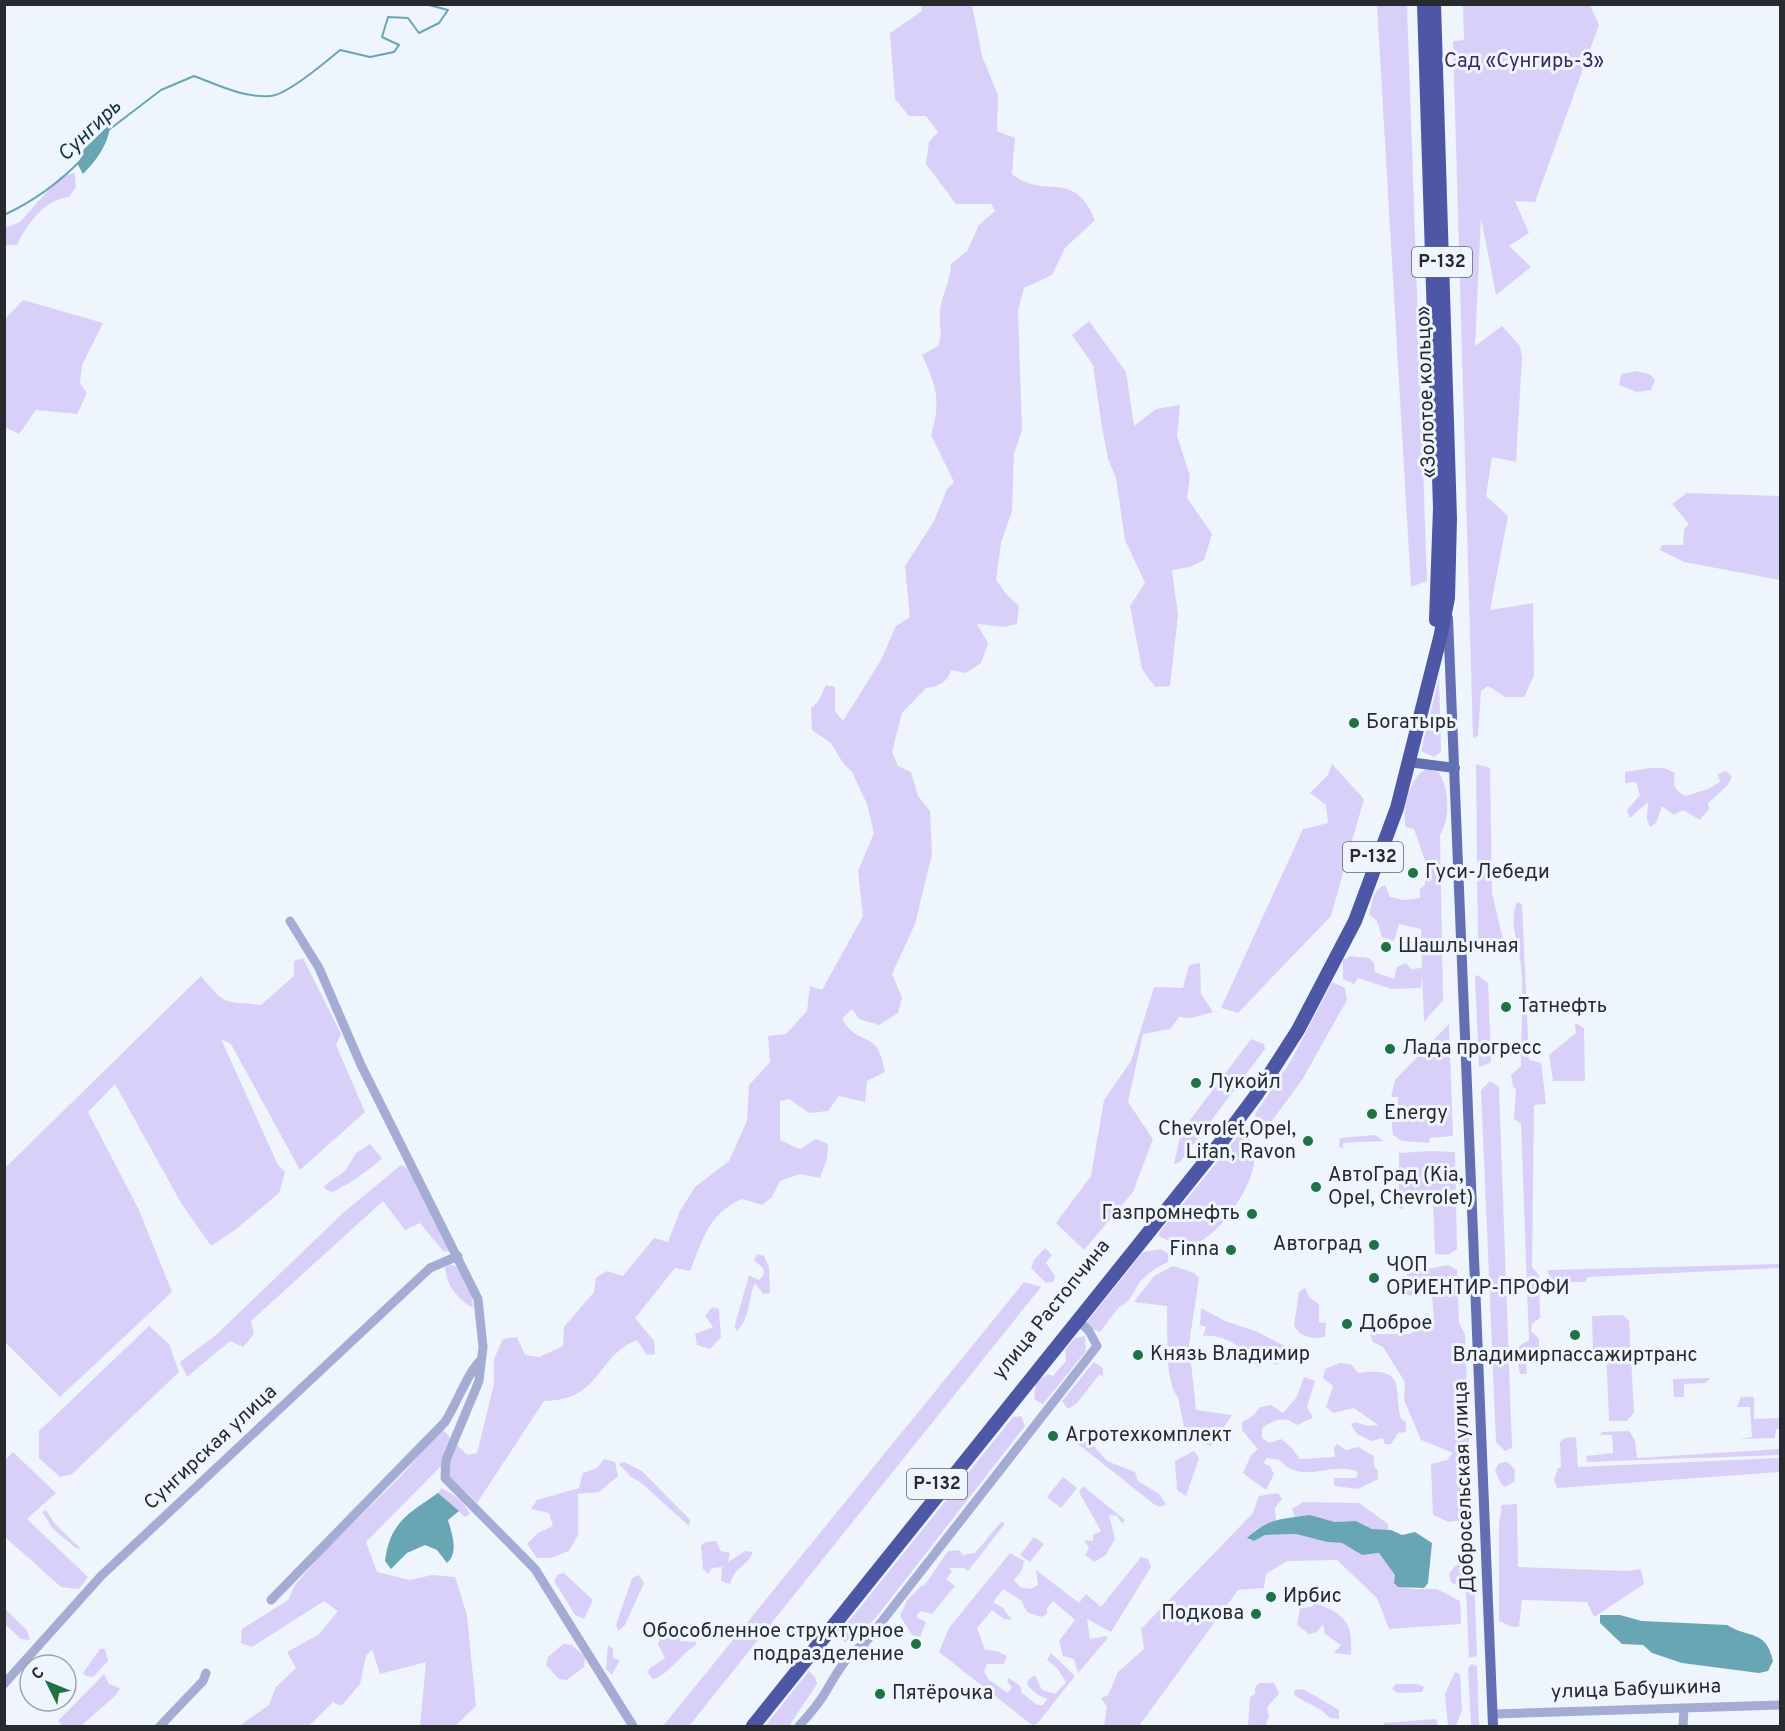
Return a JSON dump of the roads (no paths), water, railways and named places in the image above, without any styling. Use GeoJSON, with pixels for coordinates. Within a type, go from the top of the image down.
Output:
{"type":"FeatureCollection","features":[{"type":"Feature","properties":{"kind":"highway","name":"«Золотое кольцо»"},"geometry":{"type":"LineString","coordinates":[[1424,4],[1438,456]]}},
{"type":"Feature","properties":{"kind":"highway","name":"«Золотое кольцо»"},"geometry":{"type":"LineString","coordinates":[[1434,4],[1450,519],[1448,598]]}},
{"type":"Feature","properties":{"kind":"highway","name":"улица Растопчина"},"geometry":{"type":"LineString","coordinates":[[1429,682],[1439,563],[1438,456]]}},
{"type":"Feature","properties":{"kind":"highway","name":"улица Растопчина"},"geometry":{"type":"LineString","coordinates":[[753,1726],[1225,1137],[1298,1030],[1346,940],[1367,893],[1397,808],[1448,598]]}},
{"type":"Feature","properties":{"kind":"highway","name":"улица Растопчина"},"geometry":{"type":"LineString","coordinates":[[742,1726],[1160,1208],[1250,1089],[1288,1032],[1347,917],[1408,762]]}},
{"type":"Feature","properties":{"kind":"main road","name":"Добросельская улица"},"geometry":{"type":"LineString","coordinates":[[1448,598],[1493,1726]]}},
{"type":"Feature","properties":{"kind":"main road"},"geometry":{"type":"LineString","coordinates":[[1429,682],[1438,676],[1443,676],[1452,684]]}},
{"type":"Feature","properties":{"kind":"main road"},"geometry":{"type":"LineString","coordinates":[[1408,762],[1455,768]]}},
{"type":"Feature","properties":{"kind":"street"},"geometry":{"type":"LineString","coordinates":[[290,921],[319,968],[361,1065],[478,1299],[482,1360],[479,1381],[446,1460],[445,1478],[535,1569],[633,1726]]}},
{"type":"Feature","properties":{"kind":"street","name":"Сунгирская улица"},"geometry":{"type":"LineString","coordinates":[[4,1684],[101,1576],[430,1268],[458,1256]]}},
{"type":"Feature","properties":{"kind":"street","name":"улица Растопчина"},"geometry":{"type":"LineString","coordinates":[[799,1726],[852,1651],[865,1642],[1097,1346],[1079,1321]]}},
{"type":"Feature","properties":{"kind":"street"},"geometry":{"type":"LineString","coordinates":[[271,1600],[445,1422],[460,1399],[474,1366],[482,1360]]}},
{"type":"Feature","properties":{"kind":"street"},"geometry":{"type":"LineString","coordinates":[[160,1726],[203,1682],[206,1673]]}},
{"type":"Feature","properties":{"kind":"street","name":"улица Бабушкина"},"geometry":{"type":"LineString","coordinates":[[1493,1714],[1780,1705]]}},
{"type":"Feature","properties":{"kind":"street"},"geometry":{"type":"LineString","coordinates":[[1683,1726],[1684,1708]]}},
{"type":"Feature","properties":{"kind":"water"},"geometry":{"type":"Polygon","coordinates":[[[111,123],[102,151],[83,174],[78,165],[84,149],[111,123]]]}},
{"type":"Feature","properties":{"kind":"water"},"geometry":{"type":"Polygon","coordinates":[[[438,1493],[459,1511],[448,1520],[454,1543],[451,1559],[447,1563],[437,1550],[425,1545],[407,1553],[391,1569],[385,1561],[387,1548],[396,1528],[409,1513],[438,1493]]]}},
{"type":"Feature","properties":{"kind":"water"},"geometry":{"type":"Polygon","coordinates":[[[1310,1515],[1335,1522],[1356,1521],[1372,1529],[1391,1530],[1402,1535],[1415,1532],[1432,1543],[1428,1583],[1424,1588],[1398,1587],[1394,1583],[1395,1575],[1379,1553],[1362,1555],[1342,1543],[1327,1542],[1296,1534],[1265,1535],[1254,1541],[1247,1538],[1269,1523],[1310,1515]]]}},
{"type":"Feature","properties":{"kind":"water"},"geometry":{"type":"Polygon","coordinates":[[[1600,1615],[1620,1615],[1642,1621],[1727,1625],[1761,1639],[1770,1651],[1773,1661],[1768,1671],[1759,1673],[1682,1663],[1652,1653],[1643,1645],[1622,1644],[1600,1623],[1600,1615]]]}},
{"type":"Feature","properties":{"kind":"waterway","name":"Сунгирь"},"geometry":{"type":"LineString","coordinates":[[110,129],[161,90],[194,76],[241,93],[270,96],[295,84],[340,50],[370,57],[394,52],[399,45],[382,37],[388,17],[408,18],[419,33],[439,23],[448,10],[425,4]]}},
{"type":"Feature","properties":{"kind":"waterway","name":"Сунгирь"},"geometry":{"type":"LineString","coordinates":[[4,215],[46,191],[82,159]]}},
{"type":"Feature","properties":{"kind":"place","name":"Богатырь"},"geometry":{"type":"Point","coordinates":[1354,723]}},
{"type":"Feature","properties":{"kind":"place","name":"Гуси-Лебеди"},"geometry":{"type":"Point","coordinates":[1413,873]}},
{"type":"Feature","properties":{"kind":"place","name":"Шашлычная"},"geometry":{"type":"Point","coordinates":[1386,947]}},
{"type":"Feature","properties":{"kind":"place","name":"Татнефть"},"geometry":{"type":"Point","coordinates":[1506,1007]}},
{"type":"Feature","properties":{"kind":"place","name":"Лада прогресс"},"geometry":{"type":"Point","coordinates":[1390,1049]}},
{"type":"Feature","properties":{"kind":"place","name":"Лукойл"},"geometry":{"type":"Point","coordinates":[1196,1083]}},
{"type":"Feature","properties":{"kind":"place","name":"Energy"},"geometry":{"type":"Point","coordinates":[1372,1114]}},
{"type":"Feature","properties":{"kind":"place","name":"Chevrolet,Opel, Lifan, Ravon"},"geometry":{"type":"Point","coordinates":[1308,1141]}},
{"type":"Feature","properties":{"kind":"place","name":"АвтоГрад (Kia, Opel, Chevrolet)"},"geometry":{"type":"Point","coordinates":[1316,1187]}},
{"type":"Feature","properties":{"kind":"place","name":"Газпромнефть"},"geometry":{"type":"Point","coordinates":[1252,1214]}},
{"type":"Feature","properties":{"kind":"place","name":"Автоград"},"geometry":{"type":"Point","coordinates":[1374,1245]}},
{"type":"Feature","properties":{"kind":"place","name":"Finna"},"geometry":{"type":"Point","coordinates":[1231,1250]}},
{"type":"Feature","properties":{"kind":"place","name":"ЧОП ОРИЕНТИР-ПРОФИ"},"geometry":{"type":"Point","coordinates":[1374,1278]}},
{"type":"Feature","properties":{"kind":"place","name":"Доброе"},"geometry":{"type":"Point","coordinates":[1347,1324]}},
{"type":"Feature","properties":{"kind":"place","name":"Владимирпассажиртранс"},"geometry":{"type":"Point","coordinates":[1575,1335]}},
{"type":"Feature","properties":{"kind":"place","name":"Князь Владимир"},"geometry":{"type":"Point","coordinates":[1138,1355]}},
{"type":"Feature","properties":{"kind":"place","name":"Агротехкомплект"},"geometry":{"type":"Point","coordinates":[1053,1436]}},
{"type":"Feature","properties":{"kind":"place","name":"Ирбис"},"geometry":{"type":"Point","coordinates":[1271,1597]}},
{"type":"Feature","properties":{"kind":"place","name":"Подкова"},"geometry":{"type":"Point","coordinates":[1256,1614]}},
{"type":"Feature","properties":{"kind":"place","name":"Обособленное структурное подразделение"},"geometry":{"type":"Point","coordinates":[916,1644]}},
{"type":"Feature","properties":{"kind":"place","name":"Пятёрочка"},"geometry":{"type":"Point","coordinates":[880,1694]}},
{"type":"Feature","properties":{"kind":"park label","name":"Сад «Сунгирь-3»"},"geometry":{"type":"Point","coordinates":[1524,62]}}]}
